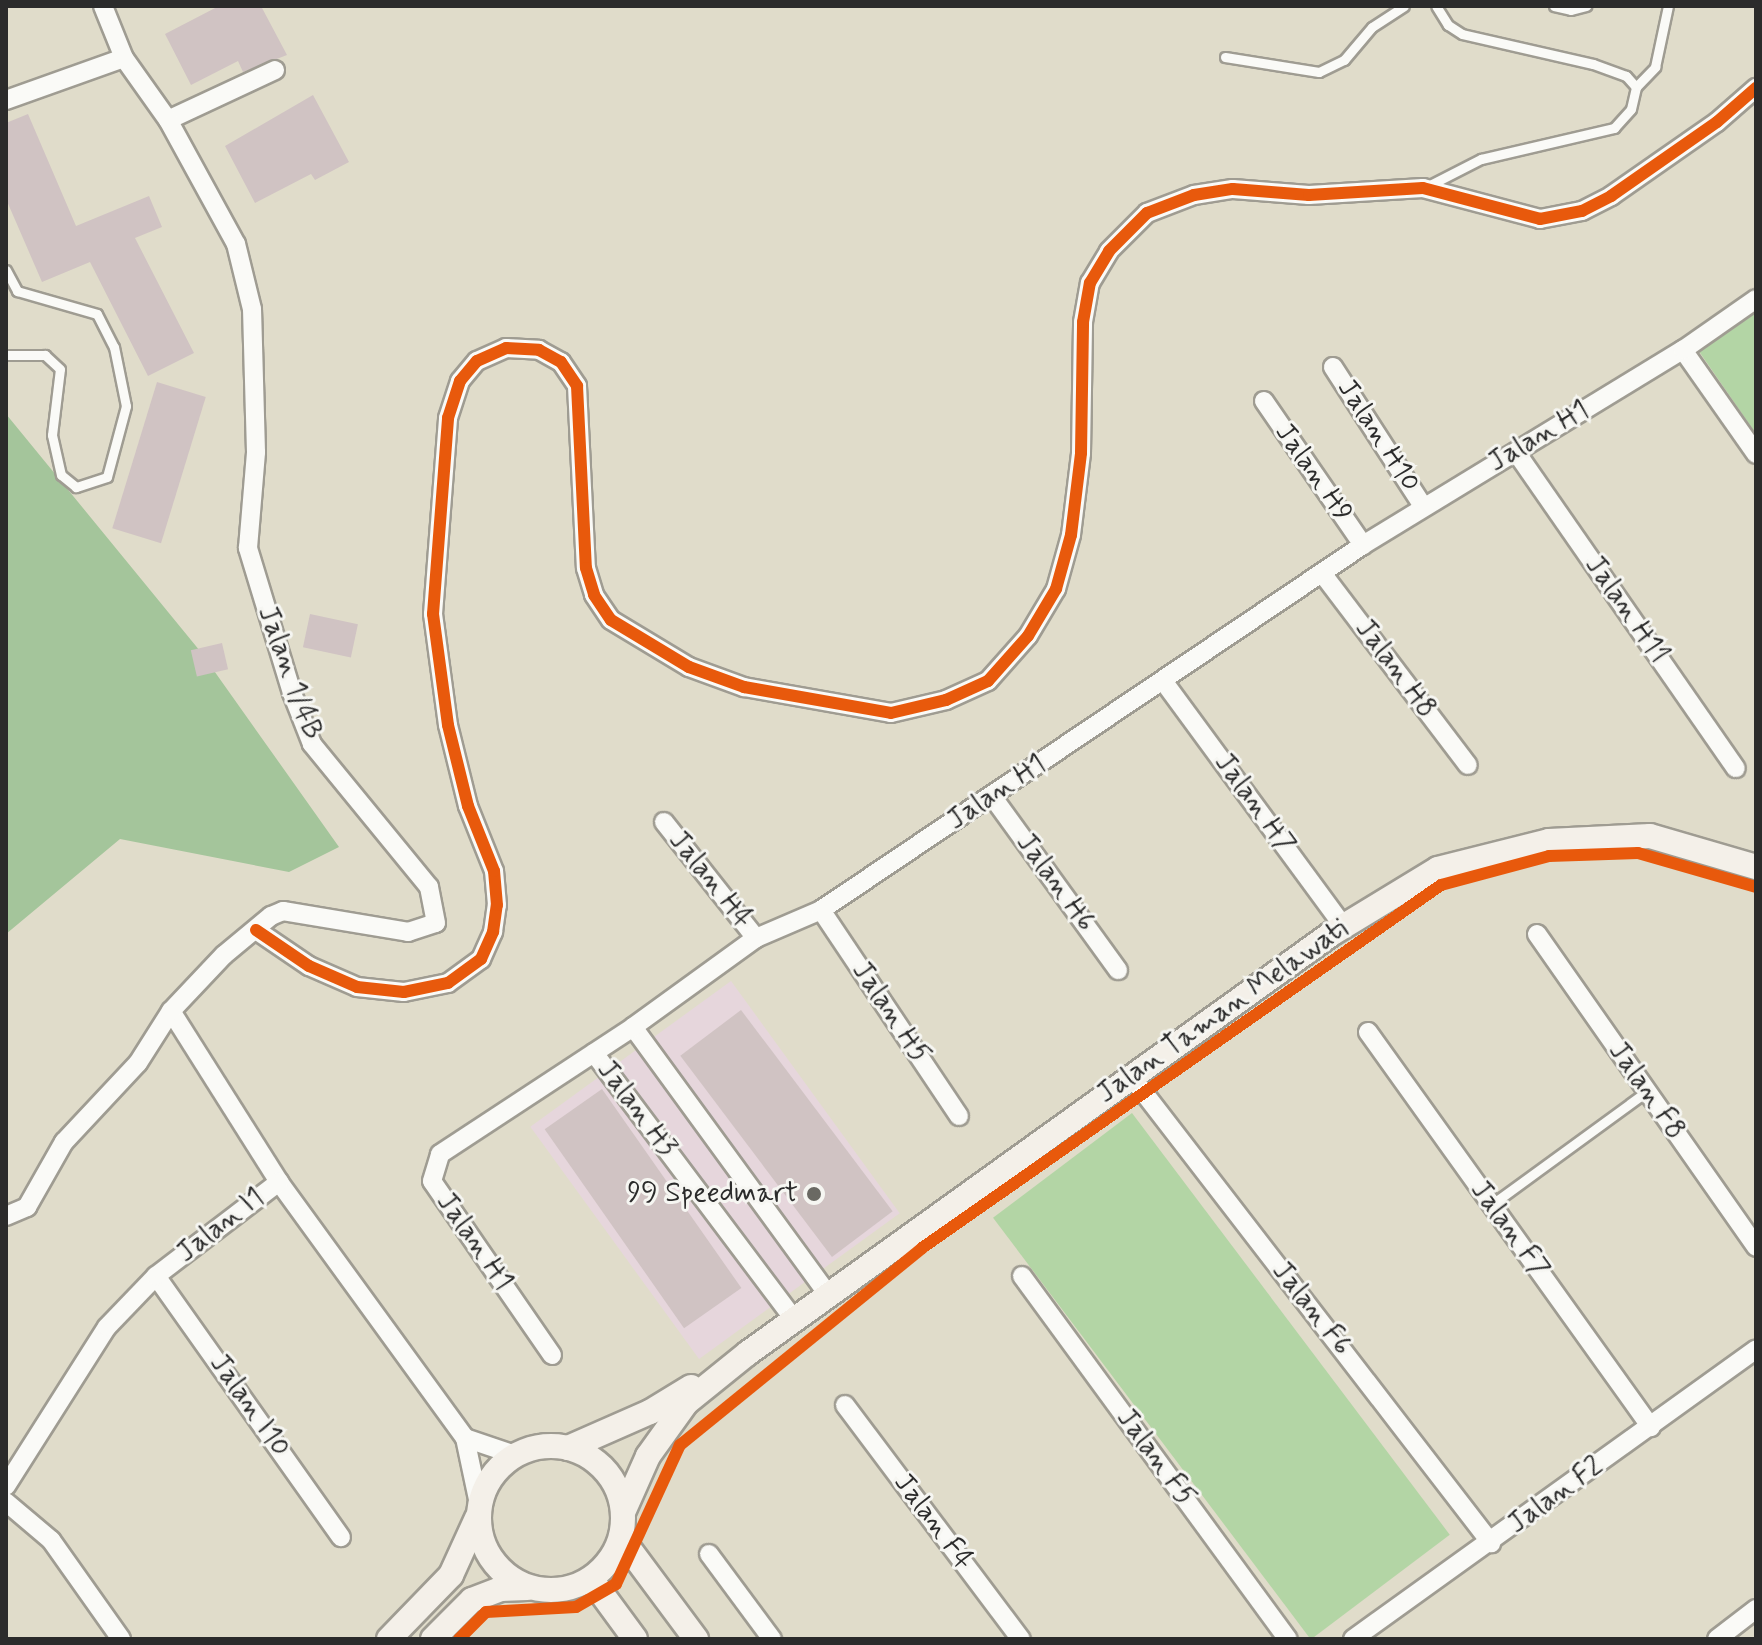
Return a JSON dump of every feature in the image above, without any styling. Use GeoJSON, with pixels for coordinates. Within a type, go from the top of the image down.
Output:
{"type":"FeatureCollection","features":[{"type":"Feature","properties":{"kind":"main road","name":"Jalan Taman Melawati"},"geometry":{"type":"LineString","coordinates":[[624,1510],[648,1456],[686,1403],[748,1353],[1131,1076],[1344,927],[1438,869],[1549,841],[1650,836],[1756,867]]}},
{"type":"Feature","properties":{"kind":"main road","name":"Jalan Taman Melawati"},"geometry":{"type":"LineString","coordinates":[[568,1448],[650,1412],[748,1353]]}},
{"type":"Feature","properties":{"kind":"main road"},"geometry":{"type":"LineString","coordinates":[[389,1639],[451,1575],[485,1486],[515,1455],[541,1446],[568,1448],[607,1471],[624,1510],[621,1538],[610,1562],[591,1579],[561,1590],[500,1589],[472,1600],[433,1639]]}},
{"type":"Feature","properties":{"kind":"main road"},"geometry":{"type":"LineString","coordinates":[[478,1511],[484,1548],[502,1573],[529,1588]]}},
{"type":"Feature","properties":{"kind":"main road"},"geometry":{"type":"LineString","coordinates":[[621,1538],[696,1639]]}},
{"type":"Feature","properties":{"kind":"main road"},"geometry":{"type":"LineString","coordinates":[[591,1579],[635,1639]]}},
{"type":"Feature","properties":{"kind":"street","name":"Jalan 1/4B"},"geometry":{"type":"LineString","coordinates":[[6,1216],[27,1207],[64,1142],[138,1063],[171,1011],[224,955],[283,911],[386,931],[424,931],[436,923],[437,905],[429,887],[312,744],[292,693],[248,548],[256,452],[252,309],[236,244],[168,120],[124,58],[103,6]]}},
{"type":"Feature","properties":{"kind":"street"},"geometry":{"type":"LineString","coordinates":[[6,100],[124,58]]}},
{"type":"Feature","properties":{"kind":"street"},"geometry":{"type":"LineString","coordinates":[[168,120],[275,70]]}},
{"type":"Feature","properties":{"kind":"street"},"geometry":{"type":"LineString","coordinates":[[256,930],[309,966],[357,987],[404,992],[448,983],[481,959],[493,932],[497,905],[494,871],[468,806],[448,725],[433,614],[448,418],[460,381],[477,361],[506,348],[539,350],[561,362],[577,386],[584,554],[594,595],[611,620],[689,667],[744,687],[891,713],[946,700],[988,681],[1028,636],[1056,589],[1071,535],[1081,453],[1090,283],[1118,242],[1147,213],[1194,195],[1233,189],[1309,195],[1423,188],[1540,219],[1582,211],[1611,196],[1717,122],[1756,88]]}},
{"type":"Feature","properties":{"kind":"street","name":"Jalan H1"},"geometry":{"type":"LineString","coordinates":[[552,1355],[432,1181],[440,1154],[633,1027],[756,938],[821,910],[1164,682],[1363,545],[1683,350],[1756,299]]}},
{"type":"Feature","properties":{"kind":"street"},"geometry":{"type":"LineString","coordinates":[[1683,350],[1756,454]]}},
{"type":"Feature","properties":{"kind":"street","name":"Jalan H10"},"geometry":{"type":"LineString","coordinates":[[1333,367],[1423,506]]}},
{"type":"Feature","properties":{"kind":"street","name":"Jalan H9"},"geometry":{"type":"LineString","coordinates":[[1264,401],[1363,545]]}},
{"type":"Feature","properties":{"kind":"street","name":"Jalan H11"},"geometry":{"type":"LineString","coordinates":[[1516,452],[1736,768]]}},
{"type":"Feature","properties":{"kind":"street","name":"Jalan H8"},"geometry":{"type":"LineString","coordinates":[[1322,573],[1468,765]]}},
{"type":"Feature","properties":{"kind":"street","name":"Jalan H7"},"geometry":{"type":"LineString","coordinates":[[1164,682],[1344,927]]}},
{"type":"Feature","properties":{"kind":"street","name":"Jalan H6"},"geometry":{"type":"LineString","coordinates":[[992,796],[1118,970]]}},
{"type":"Feature","properties":{"kind":"street","name":"Jalan H4"},"geometry":{"type":"LineString","coordinates":[[664,822],[756,938]]}},
{"type":"Feature","properties":{"kind":"street","name":"Jalan H5"},"geometry":{"type":"LineString","coordinates":[[821,910],[959,1116]]}},
{"type":"Feature","properties":{"kind":"street","name":"Jalan F8"},"geometry":{"type":"LineString","coordinates":[[1537,934],[1756,1247]]}},
{"type":"Feature","properties":{"kind":"street"},"geometry":{"type":"LineString","coordinates":[[171,1011],[279,1182]]}},
{"type":"Feature","properties":{"kind":"street","name":"Jalan H3"},"geometry":{"type":"LineString","coordinates":[[633,1027],[827,1293]]}},
{"type":"Feature","properties":{"kind":"street","name":"Jalan F7"},"geometry":{"type":"LineString","coordinates":[[1368,1032],[1651,1427]]}},
{"type":"Feature","properties":{"kind":"street","name":"Jalan H3"},"geometry":{"type":"LineString","coordinates":[[594,1053],[793,1318]]}},
{"type":"Feature","properties":{"kind":"street","name":"Jalan F6"},"geometry":{"type":"LineString","coordinates":[[1131,1076],[1491,1543]]}},
{"type":"Feature","properties":{"kind":"street","name":"Jalan I1"},"geometry":{"type":"LineString","coordinates":[[6,1486],[107,1327],[156,1276],[279,1182],[465,1438],[478,1511]]}},
{"type":"Feature","properties":{"kind":"street","name":"Jalan I10"},"geometry":{"type":"LineString","coordinates":[[156,1276],[341,1537]]}},
{"type":"Feature","properties":{"kind":"street","name":"Jalan F5"},"geometry":{"type":"LineString","coordinates":[[1022,1276],[1288,1639]]}},
{"type":"Feature","properties":{"kind":"street","name":"Jalan F2"},"geometry":{"type":"LineString","coordinates":[[1353,1639],[1491,1543],[1756,1349]]}},
{"type":"Feature","properties":{"kind":"street","name":"Jalan F4"},"geometry":{"type":"LineString","coordinates":[[845,1405],[1021,1639]]}},
{"type":"Feature","properties":{"kind":"street"},"geometry":{"type":"LineString","coordinates":[[465,1438],[515,1455]]}},
{"type":"Feature","properties":{"kind":"street"},"geometry":{"type":"LineString","coordinates":[[6,1502],[51,1540],[121,1639]]}},
{"type":"Feature","properties":{"kind":"street"},"geometry":{"type":"LineString","coordinates":[[709,1554],[772,1639]]}},
{"type":"Feature","properties":{"kind":"street"},"geometry":{"type":"LineString","coordinates":[[1717,1639],[1756,1610]]}},
{"type":"Feature","properties":{"kind":"lane"},"geometry":{"type":"LineString","coordinates":[[1225,57],[1319,72],[1344,60],[1372,27],[1404,6]]}},
{"type":"Feature","properties":{"kind":"lane"},"geometry":{"type":"LineString","coordinates":[[1436,6],[1448,25],[1462,34],[1593,64],[1626,76],[1636,87]]}},
{"type":"Feature","properties":{"kind":"lane"},"geometry":{"type":"LineString","coordinates":[[1554,6],[1571,10],[1586,6]]}},
{"type":"Feature","properties":{"kind":"lane"},"geometry":{"type":"LineString","coordinates":[[1423,188],[1481,159],[1614,128],[1631,109],[1636,87],[1655,67],[1668,6]]}},
{"type":"Feature","properties":{"kind":"lane"},"geometry":{"type":"LineString","coordinates":[[6,270],[17,291],[97,314],[114,347],[126,406],[107,477],[76,487],[61,475],[52,435],[60,369],[45,355],[6,355]]}},
{"type":"Feature","properties":{"kind":"lane"},"geometry":{"type":"LineString","coordinates":[[1491,1205],[1646,1092]]}},
{"type":"Feature","properties":{"kind":"shaded area"},"geometry":{"type":"Polygon","coordinates":[[[731,981],[900,1213],[699,1359],[530,1127],[731,981]]]}},
{"type":"Feature","properties":{"kind":"green space"},"geometry":{"type":"Polygon","coordinates":[[[1756,309],[1756,434],[1696,347],[1756,309]]]}},
{"type":"Feature","properties":{"kind":"green space"},"geometry":{"type":"Polygon","coordinates":[[[6,414],[200,651],[339,847],[289,872],[120,839],[6,934],[6,414]]]}},
{"type":"Feature","properties":{"kind":"green space"},"geometry":{"type":"Polygon","coordinates":[[[1132,1113],[1450,1535],[1310,1639],[993,1218],[1132,1113]]]}},
{"type":"Feature","properties":{"kind":"building"},"geometry":{"type":"Polygon","coordinates":[[[219,6],[261,6],[287,55],[243,72],[238,61],[191,85],[165,34],[219,6]]]}},
{"type":"Feature","properties":{"kind":"building"},"geometry":{"type":"Polygon","coordinates":[[[313,95],[349,162],[315,180],[311,174],[255,203],[225,146],[313,95]]]}},
{"type":"Feature","properties":{"kind":"building"},"geometry":{"type":"Polygon","coordinates":[[[28,114],[76,226],[149,196],[162,227],[135,238],[194,353],[148,376],[90,262],[42,282],[6,199],[6,123],[28,114]]]}},
{"type":"Feature","properties":{"kind":"building"},"geometry":{"type":"Polygon","coordinates":[[[157,382],[206,397],[161,543],[112,528],[157,382]]]}},
{"type":"Feature","properties":{"kind":"building"},"geometry":{"type":"Polygon","coordinates":[[[310,614],[358,624],[351,657],[303,647],[310,614]]]}},
{"type":"Feature","properties":{"kind":"building"},"geometry":{"type":"Polygon","coordinates":[[[222,643],[228,669],[197,677],[191,650],[222,643]]]}},
{"type":"Feature","properties":{"kind":"building"},"geometry":{"type":"Polygon","coordinates":[[[741,1010],[893,1211],[832,1257],[680,1056],[741,1010]]]}},
{"type":"Feature","properties":{"kind":"building"},"geometry":{"type":"Polygon","coordinates":[[[602,1089],[741,1288],[684,1328],[545,1129],[602,1089]]]}},
{"type":"Feature","properties":{"kind":"cycle path"},"geometry":{"type":"LineString","coordinates":[[256,930],[309,966],[357,987],[404,992],[448,983],[481,959],[493,932],[497,905],[494,871],[468,806],[448,725],[433,614],[448,418],[460,381],[477,361],[506,348],[539,350],[561,362],[577,386],[586,568],[594,595],[611,620],[689,667],[744,687],[891,713],[946,700],[988,681],[1028,636],[1056,589],[1071,535],[1081,453],[1083,322],[1090,283],[1109,251],[1147,213],[1194,195],[1233,189],[1309,195],[1423,188],[1540,219],[1582,211],[1611,196],[1717,122],[1756,88]]}},
{"type":"Feature","properties":{"kind":"cycle path"},"geometry":{"type":"LineString","coordinates":[[459,1639],[486,1612],[576,1607],[616,1584],[680,1445],[922,1248],[1441,885],[1549,856],[1638,853],[1756,887]]}},
{"type":"Feature","properties":{"kind":"place","name":"99 Speedmart"},"geometry":{"type":"Point","coordinates":[814,1194]}}]}
